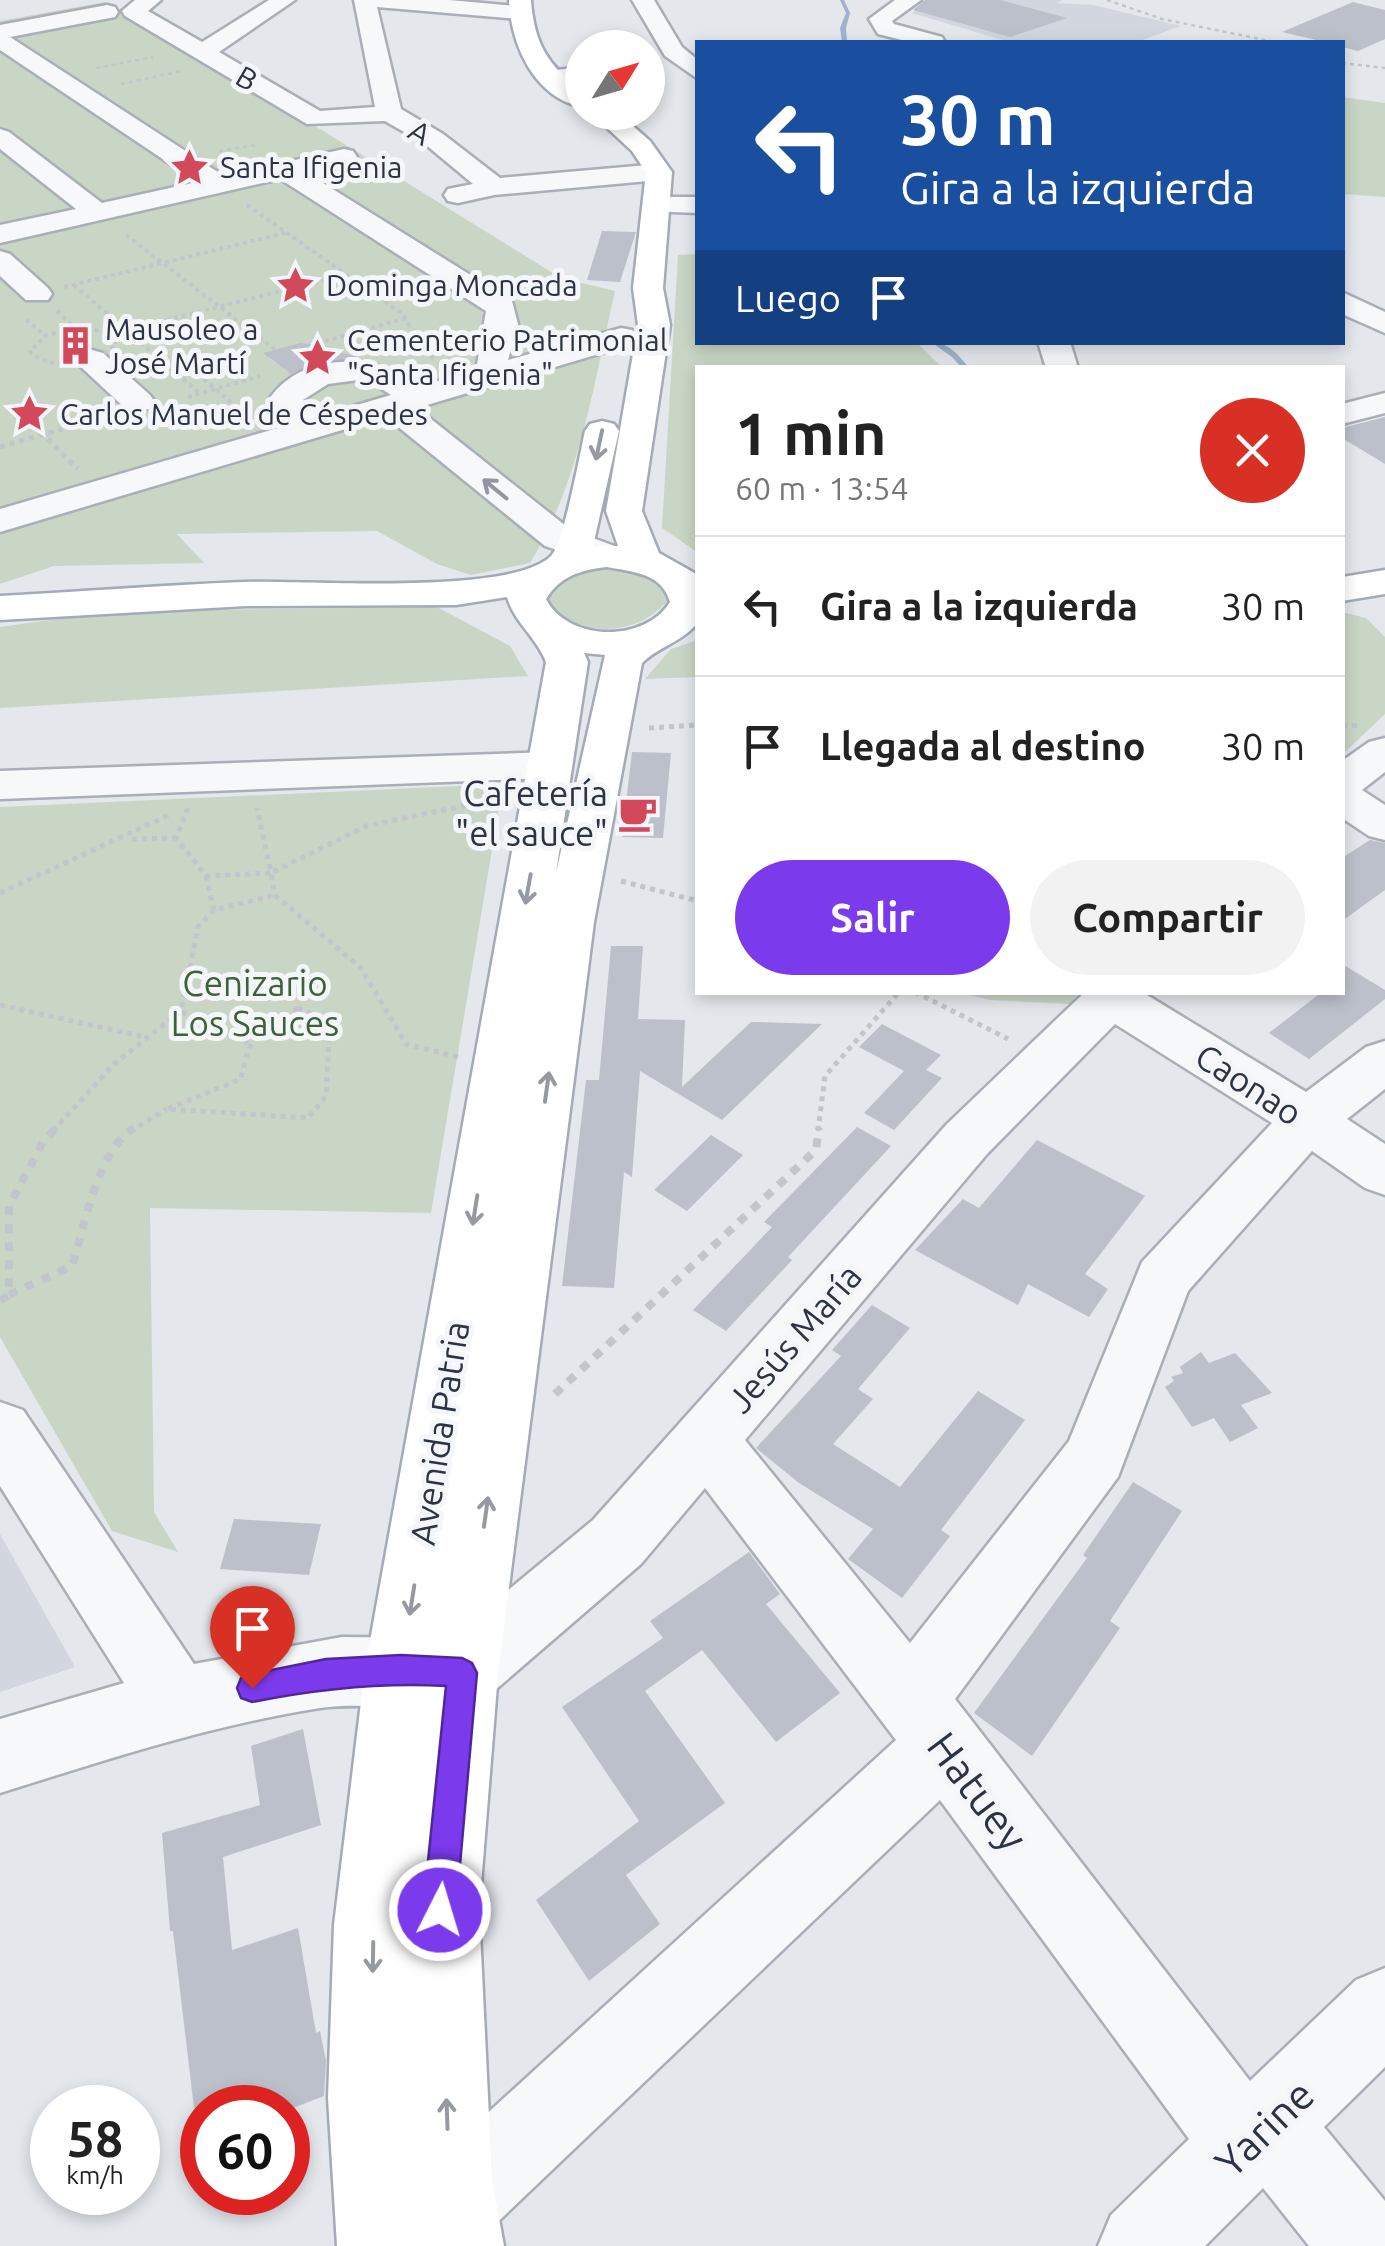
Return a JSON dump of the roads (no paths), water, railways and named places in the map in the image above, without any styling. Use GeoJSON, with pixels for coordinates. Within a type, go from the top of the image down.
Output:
{"type":"FeatureCollection","features":[{"type":"Feature","properties":{"kind":"main road"},"geometry":{"type":"LineString","coordinates":[[520,6],[527,52],[548,78],[565,89]]}},
{"type":"Feature","properties":{"kind":"main road"},"geometry":{"type":"LineString","coordinates":[[0,608],[246,594],[456,593],[503,602],[569,587],[672,572],[670,618],[611,643],[576,640],[569,587],[624,511],[633,329],[648,288],[659,172],[641,146],[623,130]]}},
{"type":"Feature","properties":{"kind":"main road","name":"Avenida Patria"},"geometry":{"type":"LineString","coordinates":[[381,2246],[370,2098],[373,1924],[431,1671],[495,1451],[570,922],[581,870],[566,754],[569,587],[633,329]]}},
{"type":"Feature","properties":{"kind":"main road"},"geometry":{"type":"LineString","coordinates":[[1345,589],[1385,582]]}},
{"type":"Feature","properties":{"kind":"main road","name":"Avenida Patria"},"geometry":{"type":"LineString","coordinates":[[457,2225],[431,1671],[499,1058],[566,754],[670,618]]}},
{"type":"Feature","properties":{"kind":"street","name":"B"},"geometry":{"type":"LineString","coordinates":[[150,0],[133,11],[316,118],[389,114]]}},
{"type":"Feature","properties":{"kind":"street"},"geometry":{"type":"LineString","coordinates":[[204,52],[284,0]]}},
{"type":"Feature","properties":{"kind":"street"},"geometry":{"type":"LineString","coordinates":[[366,0],[520,6]]}},
{"type":"Feature","properties":{"kind":"street","name":"A"},"geometry":{"type":"LineString","coordinates":[[366,0],[389,114],[434,139],[494,186]]}},
{"type":"Feature","properties":{"kind":"street"},"geometry":{"type":"LineString","coordinates":[[643,0],[673,51],[694,66]]}},
{"type":"Feature","properties":{"kind":"street"},"geometry":{"type":"LineString","coordinates":[[910,0],[880,19],[886,29],[927,40]]}},
{"type":"Feature","properties":{"kind":"street"},"geometry":{"type":"LineString","coordinates":[[0,36],[107,12]]}},
{"type":"Feature","properties":{"kind":"street"},"geometry":{"type":"LineString","coordinates":[[0,36],[56,76],[74,104],[104,108],[218,184]]}},
{"type":"Feature","properties":{"kind":"street"},"geometry":{"type":"LineString","coordinates":[[665,67],[694,66]]}},
{"type":"Feature","properties":{"kind":"street"},"geometry":{"type":"LineString","coordinates":[[18,84],[56,76]]}},
{"type":"Feature","properties":{"kind":"street"},"geometry":{"type":"LineString","coordinates":[[548,78],[565,76]]}},
{"type":"Feature","properties":{"kind":"street"},"geometry":{"type":"LineString","coordinates":[[6,131],[97,212]]}},
{"type":"Feature","properties":{"kind":"street"},"geometry":{"type":"LineString","coordinates":[[0,234],[344,158]]}},
{"type":"Feature","properties":{"kind":"street"},"geometry":{"type":"LineString","coordinates":[[283,170],[502,308],[504,318],[489,358],[493,375]]}},
{"type":"Feature","properties":{"kind":"street"},"geometry":{"type":"LineString","coordinates":[[450,197],[494,186],[659,172]]}},
{"type":"Feature","properties":{"kind":"street"},"geometry":{"type":"LineString","coordinates":[[657,205],[695,205]]}},
{"type":"Feature","properties":{"kind":"street"},"geometry":{"type":"LineString","coordinates":[[0,260],[37,294],[0,304]]}},
{"type":"Feature","properties":{"kind":"street"},"geometry":{"type":"LineString","coordinates":[[1345,303],[1385,324]]}},
{"type":"Feature","properties":{"kind":"street"},"geometry":{"type":"LineString","coordinates":[[0,521],[404,402],[633,329]]}},
{"type":"Feature","properties":{"kind":"street"},"geometry":{"type":"LineString","coordinates":[[102,347],[138,402]]}},
{"type":"Feature","properties":{"kind":"street"},"geometry":{"type":"LineString","coordinates":[[314,428],[292,411],[286,399],[292,389],[313,379],[362,370],[385,376],[404,402],[533,519],[569,587]]}},
{"type":"Feature","properties":{"kind":"street"},"geometry":{"type":"LineString","coordinates":[[1345,413],[1385,404]]}},
{"type":"Feature","properties":{"kind":"street"},"geometry":{"type":"LineString","coordinates":[[356,416],[569,587]]}},
{"type":"Feature","properties":{"kind":"street"},"geometry":{"type":"LineString","coordinates":[[1345,781],[1385,751]]}},
{"type":"Feature","properties":{"kind":"street"},"geometry":{"type":"LineString","coordinates":[[0,785],[566,754]]}},
{"type":"Feature","properties":{"kind":"street"},"geometry":{"type":"LineString","coordinates":[[1345,799],[1385,826]]}},
{"type":"Feature","properties":{"kind":"street","name":"Jesús María"},"geometry":{"type":"LineString","coordinates":[[431,1671],[617,1542],[967,1139],[1114,995]]}},
{"type":"Feature","properties":{"kind":"street","name":"Caonao"},"geometry":{"type":"LineString","coordinates":[[1114,995],[1385,1173]]}},
{"type":"Feature","properties":{"kind":"street"},"geometry":{"type":"LineString","coordinates":[[457,2225],[928,1724],[951,1642],[1094,1456],[1164,1279],[1306,1120],[1385,1060]]}},
{"type":"Feature","properties":{"kind":"street"},"geometry":{"type":"LineString","coordinates":[[0,1430],[178,1703]]}},
{"type":"Feature","properties":{"kind":"street","name":"Hatuey"},"geometry":{"type":"LineString","coordinates":[[706,1440],[1257,2135],[1365,2246]]}},
{"type":"Feature","properties":{"kind":"street"},"geometry":{"type":"LineString","coordinates":[[0,1756],[178,1703],[326,1673],[431,1671]]}},
{"type":"Feature","properties":{"kind":"street","name":"Yarine"},"geometry":{"type":"LineString","coordinates":[[1142,2246],[1385,2009]]}},
{"type":"Feature","properties":{"kind":"waterway"},"geometry":{"type":"LineString","coordinates":[[842,0],[848,13],[843,28],[845,40]]}},
{"type":"Feature","properties":{"kind":"waterway"},"geometry":{"type":"LineString","coordinates":[[939,345],[963,365]]}},
{"type":"Feature","properties":{"kind":"place","name":"Santa Ifigenia"},"geometry":{"type":"Point","coordinates":[190,167]}},
{"type":"Feature","properties":{"kind":"place","name":"Dominga Moncada"},"geometry":{"type":"Point","coordinates":[296,285]}},
{"type":"Feature","properties":{"kind":"place","name":"Mausoleo a José Martí"},"geometry":{"type":"Point","coordinates":[75,346]}},
{"type":"Feature","properties":{"kind":"place","name":"Cementerio Patrimonial \"Santa Ifigenia\""},"geometry":{"type":"Point","coordinates":[317,357]}},
{"type":"Feature","properties":{"kind":"place","name":"Carlos Manuel de Céspedes"},"geometry":{"type":"Point","coordinates":[30,414]}},
{"type":"Feature","properties":{"kind":"place","name":"Cafetería \"el sauce\""},"geometry":{"type":"Point","coordinates":[638,813]}},
{"type":"Feature","properties":{"kind":"park label","name":"Cenizario Los Sauces"},"geometry":{"type":"Point","coordinates":[255,1003]}}]}
